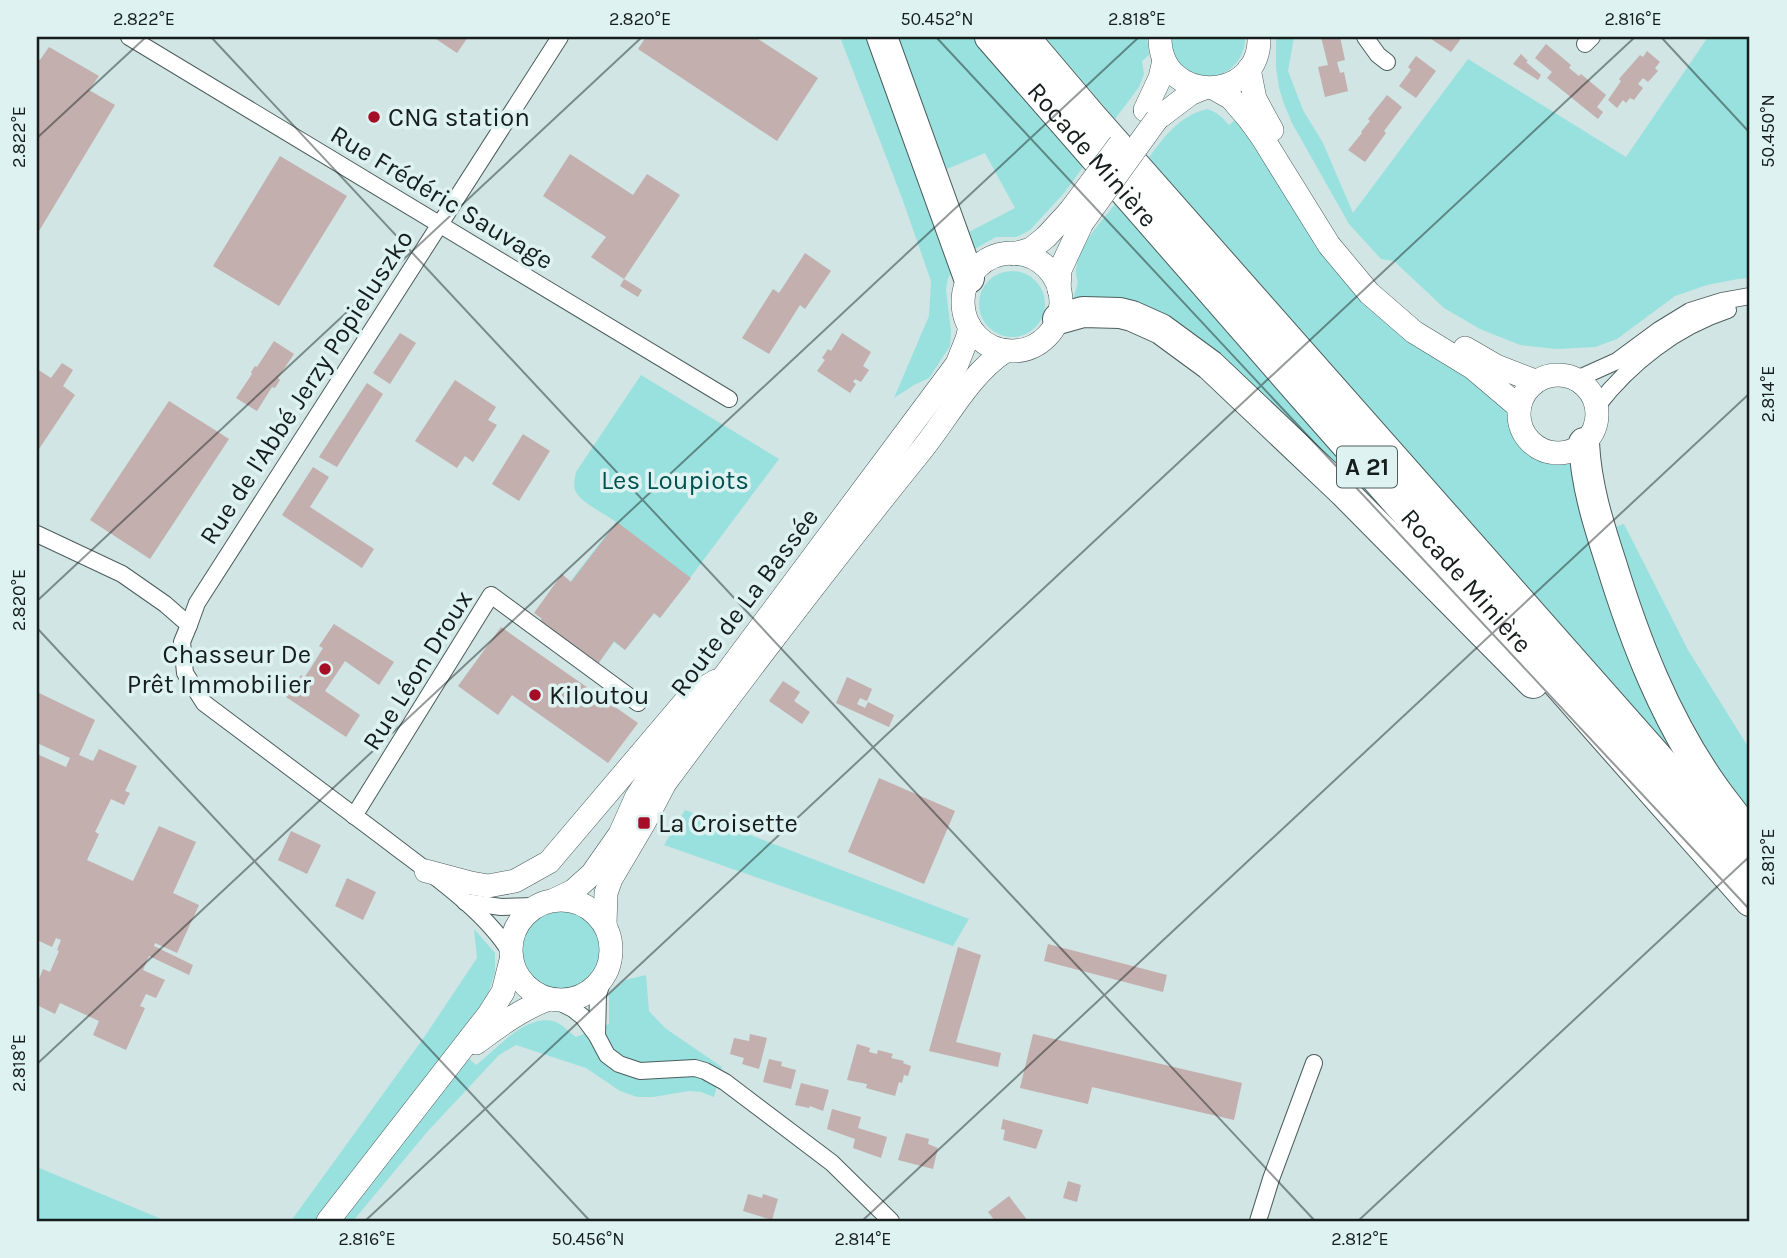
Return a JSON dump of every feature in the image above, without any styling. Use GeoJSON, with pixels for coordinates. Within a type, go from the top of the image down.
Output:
{"type":"FeatureCollection","features":[{"type":"Feature","properties":{"kind":"highway"},"geometry":{"type":"LineString","coordinates":[[882,37],[969,278]]}},
{"type":"Feature","properties":{"kind":"highway","name":"Rocade Minière"},"geometry":{"type":"LineString","coordinates":[[989,37],[1748,898]]}},
{"type":"Feature","properties":{"kind":"highway","name":"Rocade Minière"},"geometry":{"type":"LineString","coordinates":[[1024,37],[1750,862]]}},
{"type":"Feature","properties":{"kind":"highway"},"geometry":{"type":"LineString","coordinates":[[1058,319],[1083,312],[1132,316],[1161,329],[1210,365],[1344,492],[1748,898]]}},
{"type":"Feature","properties":{"kind":"highway"},"geometry":{"type":"LineString","coordinates":[[1584,443],[1592,504],[1638,645],[1661,697],[1686,743],[1712,786],[1750,837]]}},
{"type":"Feature","properties":{"kind":"main road"},"geometry":{"type":"LineString","coordinates":[[1160,37],[1164,60],[1173,74],[1186,83],[1231,98],[1249,119],[1329,245],[1369,293],[1414,332],[1473,368],[1519,407]]}},
{"type":"Feature","properties":{"kind":"main road"},"geometry":{"type":"LineString","coordinates":[[1151,114],[1190,94],[1228,85],[1240,79],[1256,56],[1259,37]]}},
{"type":"Feature","properties":{"kind":"main road"},"geometry":{"type":"LineString","coordinates":[[1076,217],[1031,249],[988,259],[977,267],[969,278],[963,298],[965,318],[985,343],[1006,351],[1022,350],[1037,344],[1049,334],[1058,319],[1060,270],[1076,217],[1151,114],[1164,60]]}},
{"type":"Feature","properties":{"kind":"main road"},"geometry":{"type":"LineString","coordinates":[[1249,69],[1255,99],[1268,124],[1336,236],[1363,268],[1393,299],[1425,324],[1496,366],[1535,381]]}},
{"type":"Feature","properties":{"kind":"main road"},"geometry":{"type":"LineString","coordinates":[[1014,254],[1037,260],[1053,277],[1059,290]]}},
{"type":"Feature","properties":{"kind":"main road","name":"Route de La Bassée"},"geometry":{"type":"LineString","coordinates":[[545,903],[573,891],[592,874],[620,834],[636,798],[652,773],[957,364],[970,327]]}},
{"type":"Feature","properties":{"kind":"main road","name":"Route de La Bassée"},"geometry":{"type":"LineString","coordinates":[[605,925],[606,893],[611,878],[665,783],[839,553],[927,443],[969,384],[992,360],[1006,351]]}},
{"type":"Feature","properties":{"kind":"main road"},"geometry":{"type":"LineString","coordinates":[[1556,374],[1577,379],[1587,387],[1597,406],[1594,428],[1578,448],[1553,453],[1539,448],[1526,437],[1519,418],[1519,407],[1525,392],[1543,377],[1556,374]]}},
{"type":"Feature","properties":{"kind":"main road"},"geometry":{"type":"LineString","coordinates":[[426,871],[488,886],[515,881],[549,862],[690,696],[724,676]]}},
{"type":"Feature","properties":{"kind":"main road"},"geometry":{"type":"LineString","coordinates":[[328,1221],[453,1060],[489,1014],[503,992],[512,938],[525,915],[545,903],[569,900],[583,904],[595,913],[605,925],[612,951],[604,976],[592,990],[574,999],[535,1004],[513,1015],[453,1060]]}},
{"type":"Feature","properties":{"kind":"main road"},"geometry":{"type":"LineString","coordinates":[[511,956],[515,971],[528,989],[552,1000]]}},
{"type":"Feature","properties":{"kind":"street","name":"Rue Frédéric Sauvage"},"geometry":{"type":"LineString","coordinates":[[129,37],[729,399]]}},
{"type":"Feature","properties":{"kind":"street","name":"Rue de l'Abbé Jerzy Popieluszko"},"geometry":{"type":"LineString","coordinates":[[189,625],[197,603],[560,37]]}},
{"type":"Feature","properties":{"kind":"street"},"geometry":{"type":"LineString","coordinates":[[1365,37],[1370,46],[1387,62]]}},
{"type":"Feature","properties":{"kind":"street"},"geometry":{"type":"LineString","coordinates":[[1577,379],[1617,361],[1690,311],[1750,296]]}},
{"type":"Feature","properties":{"kind":"street"},"geometry":{"type":"LineString","coordinates":[[1597,406],[1612,386],[1667,340],[1698,321],[1727,310],[1750,306]]}},
{"type":"Feature","properties":{"kind":"street"},"geometry":{"type":"LineString","coordinates":[[37,534],[122,574],[165,604],[189,625],[182,642],[185,673],[204,703],[465,902],[494,930],[511,956]]}},
{"type":"Feature","properties":{"kind":"street","name":"Rue Léon Droux"},"geometry":{"type":"LineString","coordinates":[[354,816],[492,595],[638,703]]}},
{"type":"Feature","properties":{"kind":"street"},"geometry":{"type":"LineString","coordinates":[[465,902],[502,907],[545,903]]}},
{"type":"Feature","properties":{"kind":"street"},"geometry":{"type":"LineString","coordinates":[[597,1036],[598,995],[604,976]]}},
{"type":"Feature","properties":{"kind":"street"},"geometry":{"type":"LineString","coordinates":[[552,1000],[573,1009],[583,1017],[607,1055],[619,1064],[640,1071],[695,1068],[725,1082],[832,1163],[891,1221]]}},
{"type":"Feature","properties":{"kind":"street"},"geometry":{"type":"LineString","coordinates":[[1258,1221],[1314,1063]]}},
{"type":"Feature","properties":{"kind":"green space"},"geometry":{"type":"Polygon","coordinates":[[[840,37],[871,37],[955,267],[948,278],[946,290],[950,346],[929,378],[894,398],[929,316],[931,281],[840,37]]]}},
{"type":"Feature","properties":{"kind":"green space"},"geometry":{"type":"Polygon","coordinates":[[[893,37],[973,37],[1083,167],[1064,193],[1030,230],[1017,237],[996,237],[971,251],[965,234],[1015,208],[985,153],[940,172],[893,37]]]}},
{"type":"Feature","properties":{"kind":"green space"},"geometry":{"type":"Polygon","coordinates":[[[1045,37],[1147,37],[1149,55],[1142,61],[1144,74],[1139,87],[1115,119],[1045,37]]]}},
{"type":"Feature","properties":{"kind":"green space"},"geometry":{"type":"Polygon","coordinates":[[[1169,37],[1245,37],[1238,60],[1230,69],[1210,77],[1188,72],[1178,63],[1169,37]]]}},
{"type":"Feature","properties":{"kind":"green space"},"geometry":{"type":"Polygon","coordinates":[[[1276,37],[1294,37],[1288,71],[1303,110],[1323,143],[1353,213],[1468,59],[1626,157],[1708,37],[1750,37],[1750,278],[1707,285],[1675,296],[1617,339],[1595,347],[1556,349],[1520,345],[1480,329],[1444,308],[1394,261],[1381,259],[1349,224],[1284,104],[1276,67],[1276,37]]]}},
{"type":"Feature","properties":{"kind":"green space"},"geometry":{"type":"Polygon","coordinates":[[[1207,109],[1219,115],[1229,125],[1239,117],[1313,228],[1506,408],[1514,435],[1526,450],[1550,460],[1578,458],[1678,759],[1148,159],[1180,122],[1207,109]]]}},
{"type":"Feature","properties":{"kind":"green space"},"geometry":{"type":"Polygon","coordinates":[[[1115,204],[1437,567],[1276,409],[1185,326],[1176,328],[1074,301],[1076,270],[1081,252],[1115,204]]]}},
{"type":"Feature","properties":{"kind":"green space"},"geometry":{"type":"Polygon","coordinates":[[[1005,271],[1019,271],[1031,276],[1040,285],[1045,304],[1043,317],[1036,328],[1019,337],[1005,337],[993,332],[984,323],[979,311],[979,297],[984,285],[993,276],[1005,271]]]}},
{"type":"Feature","properties":{"kind":"green space","name":"Les Loupiots"},"geometry":{"type":"Polygon","coordinates":[[[641,375],[779,459],[660,618],[654,613],[625,650],[614,642],[598,664],[540,621],[616,522],[593,508],[578,494],[574,486],[576,472],[641,375]]]}},
{"type":"Feature","properties":{"kind":"green space"},"geometry":{"type":"Polygon","coordinates":[[[1624,524],[1688,650],[1750,750],[1750,818],[1694,735],[1672,686],[1606,530],[1624,524]]]}},
{"type":"Feature","properties":{"kind":"green space"},"geometry":{"type":"Polygon","coordinates":[[[685,810],[969,919],[953,946],[664,845],[685,810]]]}},
{"type":"Feature","properties":{"kind":"green space"},"geometry":{"type":"Polygon","coordinates":[[[561,908],[577,911],[591,920],[600,934],[603,950],[600,966],[591,980],[577,989],[561,992],[545,989],[531,980],[522,966],[519,950],[522,934],[531,920],[545,911],[561,908]]]}},
{"type":"Feature","properties":{"kind":"green space"},"geometry":{"type":"Polygon","coordinates":[[[474,929],[495,953],[495,972],[485,1004],[453,1044],[476,1065],[521,1028],[532,1023],[553,1021],[576,1037],[609,1024],[609,994],[625,980],[646,975],[649,1011],[665,1028],[722,1067],[714,1097],[689,1091],[637,1097],[620,1091],[586,1068],[516,1045],[499,1055],[428,1131],[353,1221],[291,1221],[425,1036],[477,958],[474,929]]]}},
{"type":"Feature","properties":{"kind":"green space"},"geometry":{"type":"Polygon","coordinates":[[[37,1167],[166,1221],[37,1221],[37,1167]]]}},
{"type":"Feature","properties":{"kind":"building"},"geometry":{"type":"Polygon","coordinates":[[[433,37],[468,37],[457,53],[433,37]]]}},
{"type":"Feature","properties":{"kind":"building"},"geometry":{"type":"Polygon","coordinates":[[[646,37],[755,37],[818,78],[777,141],[638,49],[646,37]]]}},
{"type":"Feature","properties":{"kind":"building"},"geometry":{"type":"Polygon","coordinates":[[[1321,37],[1340,37],[1345,60],[1337,62],[1340,73],[1344,72],[1348,91],[1325,97],[1318,67],[1328,65],[1321,37]]]}},
{"type":"Feature","properties":{"kind":"building"},"geometry":{"type":"Polygon","coordinates":[[[1428,37],[1459,37],[1460,40],[1451,52],[1428,37]]]}},
{"type":"Feature","properties":{"kind":"building"},"geometry":{"type":"Polygon","coordinates":[[[1546,44],[1571,65],[1569,68],[1579,76],[1581,74],[1606,95],[1597,107],[1603,112],[1598,119],[1547,78],[1552,72],[1535,58],[1546,44]]]}},
{"type":"Feature","properties":{"kind":"building"},"geometry":{"type":"Polygon","coordinates":[[[49,47],[99,76],[89,90],[115,105],[39,231],[37,58],[40,60],[49,47]]]}},
{"type":"Feature","properties":{"kind":"building"},"geometry":{"type":"Polygon","coordinates":[[[1647,51],[1660,62],[1655,68],[1658,71],[1648,82],[1643,78],[1638,84],[1643,88],[1634,100],[1630,98],[1626,103],[1623,100],[1617,108],[1608,100],[1621,81],[1619,79],[1640,55],[1643,57],[1647,51]]]}},
{"type":"Feature","properties":{"kind":"building"},"geometry":{"type":"Polygon","coordinates":[[[1521,54],[1541,75],[1538,80],[1513,64],[1521,54]]]}},
{"type":"Feature","properties":{"kind":"building"},"geometry":{"type":"Polygon","coordinates":[[[1416,56],[1436,71],[1416,98],[1399,86],[1411,70],[1408,67],[1416,56]]]}},
{"type":"Feature","properties":{"kind":"building"},"geometry":{"type":"Polygon","coordinates":[[[1387,95],[1402,107],[1365,162],[1348,150],[1387,95]]]}},
{"type":"Feature","properties":{"kind":"building"},"geometry":{"type":"Polygon","coordinates":[[[570,154],[633,195],[647,174],[680,195],[624,279],[591,257],[606,237],[543,196],[570,154]]]}},
{"type":"Feature","properties":{"kind":"building"},"geometry":{"type":"Polygon","coordinates":[[[280,156],[347,196],[279,306],[213,266],[280,156]]]}},
{"type":"Feature","properties":{"kind":"building"},"geometry":{"type":"Polygon","coordinates":[[[805,253],[831,271],[805,309],[800,305],[769,354],[742,338],[773,289],[779,293],[805,253]]]}},
{"type":"Feature","properties":{"kind":"building"},"geometry":{"type":"Polygon","coordinates":[[[624,279],[642,290],[638,297],[620,286],[624,279]]]}},
{"type":"Feature","properties":{"kind":"building"},"geometry":{"type":"Polygon","coordinates":[[[400,333],[416,343],[390,384],[373,373],[400,333]]]}},
{"type":"Feature","properties":{"kind":"building"},"geometry":{"type":"Polygon","coordinates":[[[842,333],[871,352],[863,366],[869,370],[861,382],[855,379],[853,382],[856,384],[850,393],[817,371],[825,360],[822,358],[828,349],[831,351],[842,333]]]}},
{"type":"Feature","properties":{"kind":"building"},"geometry":{"type":"Polygon","coordinates":[[[274,341],[294,354],[278,378],[280,380],[275,388],[272,387],[257,411],[236,398],[274,341]]]}},
{"type":"Feature","properties":{"kind":"building"},"geometry":{"type":"Polygon","coordinates":[[[62,363],[73,370],[63,386],[75,395],[37,452],[37,369],[51,378],[62,363]]]}},
{"type":"Feature","properties":{"kind":"building"},"geometry":{"type":"Polygon","coordinates":[[[455,380],[496,407],[488,420],[497,425],[473,462],[465,456],[457,468],[415,441],[455,380]]]}},
{"type":"Feature","properties":{"kind":"building"},"geometry":{"type":"Polygon","coordinates":[[[367,383],[383,394],[337,467],[319,457],[367,383]]]}},
{"type":"Feature","properties":{"kind":"building"},"geometry":{"type":"Polygon","coordinates":[[[169,401],[229,439],[150,559],[90,520],[169,401]]]}},
{"type":"Feature","properties":{"kind":"building"},"geometry":{"type":"Polygon","coordinates":[[[523,434],[550,451],[519,501],[492,484],[523,434]]]}},
{"type":"Feature","properties":{"kind":"building"},"geometry":{"type":"Polygon","coordinates":[[[313,467],[329,477],[310,507],[374,549],[362,568],[282,515],[313,467]]]}},
{"type":"Feature","properties":{"kind":"building"},"geometry":{"type":"Polygon","coordinates":[[[617,522],[691,578],[660,618],[654,613],[625,650],[614,641],[598,664],[540,621],[542,619],[534,613],[562,574],[571,582],[617,522]]]}},
{"type":"Feature","properties":{"kind":"building"},"geometry":{"type":"Polygon","coordinates":[[[334,624],[394,662],[379,685],[345,661],[325,691],[360,715],[346,737],[286,697],[301,675],[304,678],[312,666],[323,648],[319,646],[334,624]]]}},
{"type":"Feature","properties":{"kind":"building","name":"Kiloutou"},"geometry":{"type":"Polygon","coordinates":[[[501,627],[638,723],[608,763],[512,695],[498,715],[458,686],[501,627]]]}},
{"type":"Feature","properties":{"kind":"building"},"geometry":{"type":"Polygon","coordinates":[[[847,677],[872,689],[867,701],[860,698],[857,704],[865,708],[868,702],[894,715],[889,727],[836,703],[847,677]]]}},
{"type":"Feature","properties":{"kind":"building"},"geometry":{"type":"Polygon","coordinates":[[[783,681],[800,692],[794,701],[810,712],[802,724],[769,701],[783,681]]]}},
{"type":"Feature","properties":{"kind":"building"},"geometry":{"type":"Polygon","coordinates":[[[37,692],[95,720],[79,755],[93,761],[99,749],[137,766],[125,791],[130,793],[124,805],[111,799],[95,832],[99,834],[87,860],[133,881],[159,826],[196,842],[173,893],[199,905],[177,953],[155,943],[154,946],[193,965],[189,975],[149,956],[143,970],[165,980],[156,998],[146,994],[140,1006],[145,1008],[126,1050],[93,1035],[99,1021],[60,1003],[55,1014],[37,1005],[37,984],[43,969],[50,972],[61,940],[56,938],[52,947],[37,940],[37,754],[66,767],[70,758],[37,743],[37,692]]]}},
{"type":"Feature","properties":{"kind":"building"},"geometry":{"type":"Polygon","coordinates":[[[879,778],[955,811],[924,884],[848,852],[879,778]]]}},
{"type":"Feature","properties":{"kind":"building"},"geometry":{"type":"Polygon","coordinates":[[[291,831],[321,845],[307,874],[278,860],[291,831]]]}},
{"type":"Feature","properties":{"kind":"building"},"geometry":{"type":"Polygon","coordinates":[[[347,878],[376,892],[363,920],[335,906],[347,878]]]}},
{"type":"Feature","properties":{"kind":"building"},"geometry":{"type":"Polygon","coordinates":[[[1048,944],[1167,975],[1163,992],[1044,961],[1048,944]]]}},
{"type":"Feature","properties":{"kind":"building"},"geometry":{"type":"Polygon","coordinates":[[[958,947],[981,955],[956,1042],[1001,1053],[998,1067],[929,1051],[958,947]]]}},
{"type":"Feature","properties":{"kind":"building"},"geometry":{"type":"Polygon","coordinates":[[[750,1034],[767,1038],[759,1069],[742,1064],[744,1058],[730,1054],[734,1038],[749,1041],[750,1034]]]}},
{"type":"Feature","properties":{"kind":"building"},"geometry":{"type":"Polygon","coordinates":[[[1033,1034],[1242,1083],[1234,1120],[1092,1087],[1088,1104],[1020,1088],[1033,1034]]]}},
{"type":"Feature","properties":{"kind":"building"},"geometry":{"type":"Polygon","coordinates":[[[857,1044],[870,1048],[869,1052],[877,1054],[878,1050],[893,1054],[891,1058],[911,1066],[908,1076],[904,1075],[902,1083],[899,1082],[895,1096],[866,1088],[867,1084],[847,1080],[857,1044]]]}},
{"type":"Feature","properties":{"kind":"building"},"geometry":{"type":"Polygon","coordinates":[[[769,1059],[782,1062],[781,1066],[796,1070],[791,1089],[763,1082],[769,1059]]]}},
{"type":"Feature","properties":{"kind":"building"},"geometry":{"type":"Polygon","coordinates":[[[801,1083],[829,1090],[823,1111],[810,1106],[795,1105],[801,1083]]]}},
{"type":"Feature","properties":{"kind":"building"},"geometry":{"type":"Polygon","coordinates":[[[832,1109],[861,1117],[858,1128],[887,1137],[881,1158],[853,1148],[855,1139],[827,1129],[832,1109]]]}},
{"type":"Feature","properties":{"kind":"building"},"geometry":{"type":"Polygon","coordinates":[[[1003,1119],[1043,1130],[1036,1149],[1003,1140],[1003,1119]]]}},
{"type":"Feature","properties":{"kind":"building"},"geometry":{"type":"Polygon","coordinates":[[[906,1133],[929,1139],[928,1144],[938,1148],[933,1169],[898,1160],[906,1133]]]}},
{"type":"Feature","properties":{"kind":"building"},"geometry":{"type":"Polygon","coordinates":[[[1068,1181],[1081,1185],[1077,1202],[1063,1198],[1068,1181]]]}},
{"type":"Feature","properties":{"kind":"building"},"geometry":{"type":"Polygon","coordinates":[[[748,1194],[762,1198],[763,1194],[778,1199],[772,1220],[743,1211],[748,1194]]]}},
{"type":"Feature","properties":{"kind":"building"},"geometry":{"type":"Polygon","coordinates":[[[1009,1196],[1028,1221],[995,1221],[988,1212],[1009,1196]]]}},
{"type":"Feature","properties":{"kind":"place","name":"CNG station"},"geometry":{"type":"Point","coordinates":[374,117]}},
{"type":"Feature","properties":{"kind":"place","name":"Chasseur De Prêt Immobilier"},"geometry":{"type":"Point","coordinates":[325,669]}},
{"type":"Feature","properties":{"kind":"place","name":"Kiloutou"},"geometry":{"type":"Point","coordinates":[535,695]}},
{"type":"Feature","properties":{"kind":"place","name":"La Croisette"},"geometry":{"type":"Point","coordinates":[644,823]}}]}
